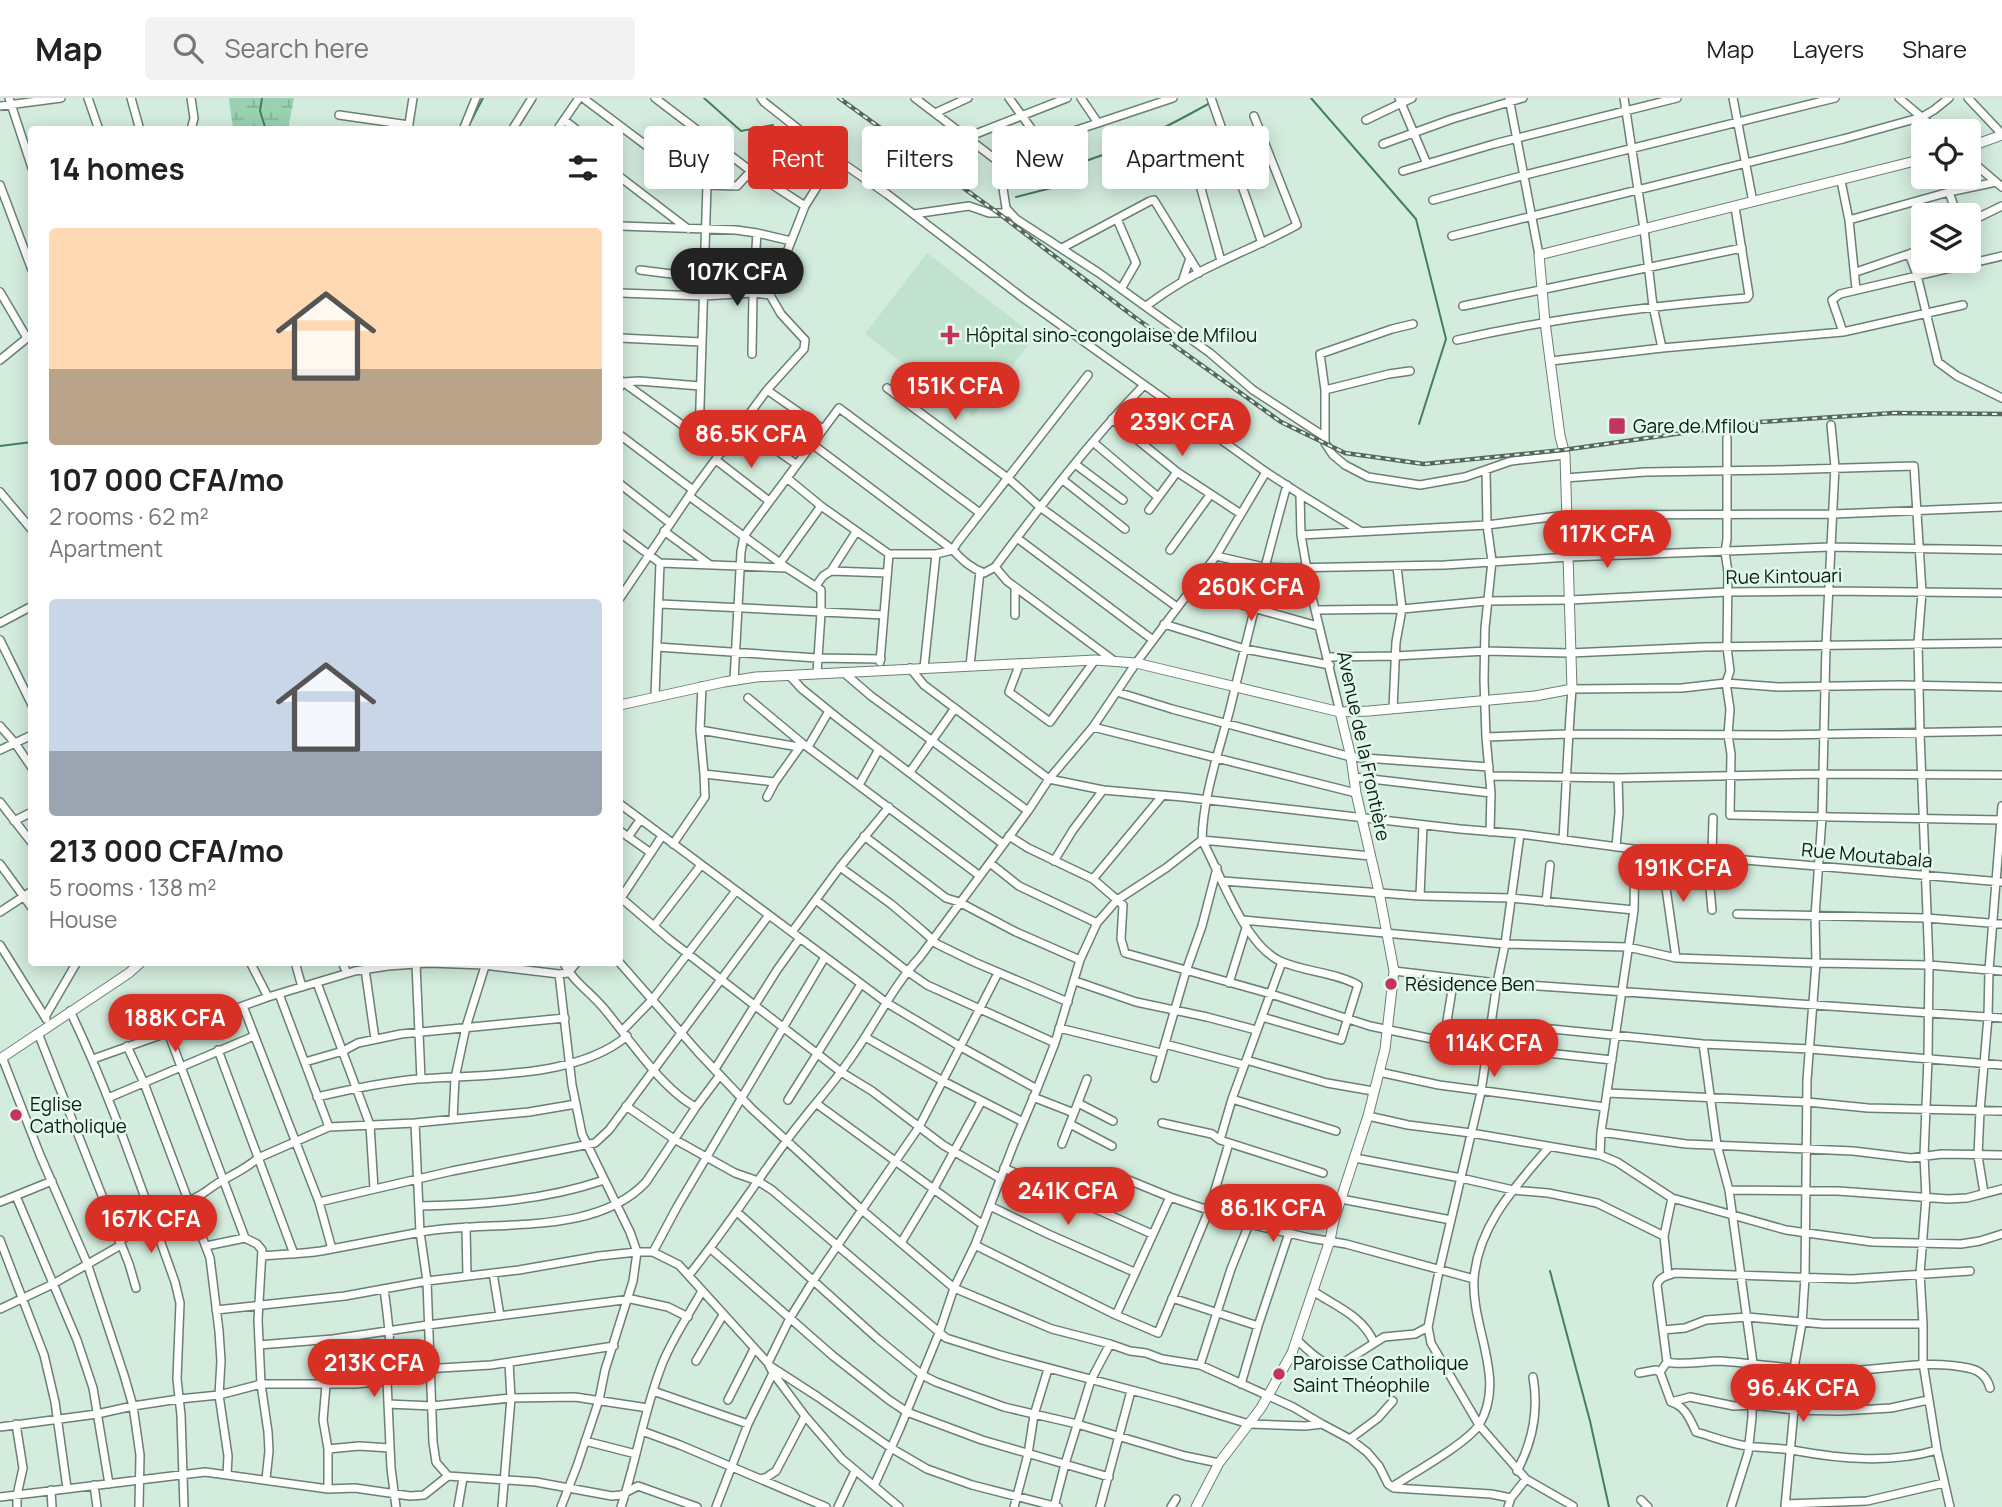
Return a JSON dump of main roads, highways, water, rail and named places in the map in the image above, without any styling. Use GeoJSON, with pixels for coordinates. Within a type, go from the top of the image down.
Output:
{"type":"FeatureCollection","features":[{"type":"Feature","properties":{"kind":"waterway"},"geometry":{"type":"LineString","coordinates":[[262,98],[260,111],[265,126]]}},
{"type":"Feature","properties":{"kind":"waterway"},"geometry":{"type":"LineString","coordinates":[[469,126],[483,98]]}},
{"type":"Feature","properties":{"kind":"waterway"},"geometry":{"type":"LineString","coordinates":[[704,98],[741,131],[773,125]]}},
{"type":"Feature","properties":{"kind":"waterway"},"geometry":{"type":"LineString","coordinates":[[1311,98],[1416,219],[1446,339],[1419,424]]}},
{"type":"Feature","properties":{"kind":"waterway"},"geometry":{"type":"LineString","coordinates":[[1016,197],[1059,186],[1066,167],[1140,140],[1210,103]]}},
{"type":"Feature","properties":{"kind":"waterway"},"geometry":{"type":"LineString","coordinates":[[0,446],[28,442]]}},
{"type":"Feature","properties":{"kind":"waterway"},"geometry":{"type":"LineString","coordinates":[[1550,1271],[1590,1421],[1609,1507]]}},
{"type":"Feature","properties":{"kind":"railway"},"geometry":{"type":"LineString","coordinates":[[839,98],[1281,422],[1345,453],[1424,464],[1563,450],[1760,422],[1894,413],[2002,414]]}},
{"type":"Feature","properties":{"kind":"place","name":"Hôpital sino-congolaise de Mfilou"},"geometry":{"type":"Point","coordinates":[950,335]}},
{"type":"Feature","properties":{"kind":"place","name":"Gare de Mfilou"},"geometry":{"type":"Point","coordinates":[1617,426]}},
{"type":"Feature","properties":{"kind":"place","name":"Résidence Ben"},"geometry":{"type":"Point","coordinates":[1391,984]}},
{"type":"Feature","properties":{"kind":"place","name":"Eglise Catholique"},"geometry":{"type":"Point","coordinates":[16,1115]}},
{"type":"Feature","properties":{"kind":"place","name":"Paroisse Catholique Saint Théophile"},"geometry":{"type":"Point","coordinates":[1279,1374]}}]}
